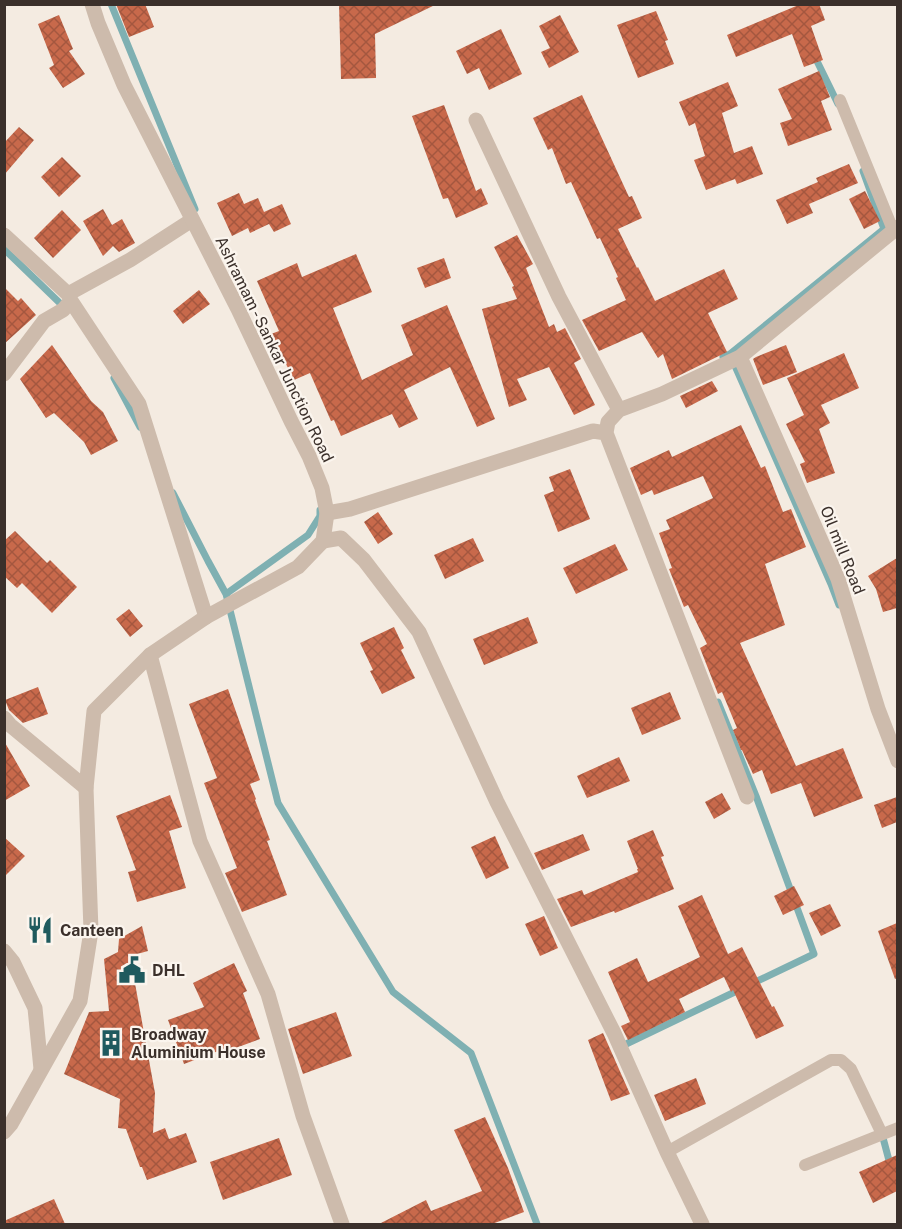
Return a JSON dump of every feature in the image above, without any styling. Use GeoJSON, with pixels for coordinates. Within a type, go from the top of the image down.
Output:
{"type":"FeatureCollection","features":[{"type":"Feature","properties":{"kind":"street","name":"Ashramam - Sankar Junction Road"},"geometry":{"type":"LineString","coordinates":[[92,4],[124,85],[238,309],[309,456],[322,488],[327,513],[323,541]]}},
{"type":"Feature","properties":{"kind":"street"},"geometry":{"type":"LineString","coordinates":[[476,120],[559,297],[619,410]]}},
{"type":"Feature","properties":{"kind":"street"},"geometry":{"type":"LineString","coordinates":[[4,374],[44,321],[67,302],[192,220]]}},
{"type":"Feature","properties":{"kind":"street"},"geometry":{"type":"LineString","coordinates":[[747,797],[606,433],[608,422],[619,410],[662,394],[740,357],[895,229]]}},
{"type":"Feature","properties":{"kind":"street"},"geometry":{"type":"LineString","coordinates":[[4,235],[67,302],[139,404],[206,618]]}},
{"type":"Feature","properties":{"kind":"street","name":"Oil mill Road"},"geometry":{"type":"LineString","coordinates":[[740,357],[838,579],[878,709],[897,761]]}},
{"type":"Feature","properties":{"kind":"street"},"geometry":{"type":"LineString","coordinates":[[327,513],[350,509],[593,431],[606,433]]}},
{"type":"Feature","properties":{"kind":"street"},"geometry":{"type":"LineString","coordinates":[[4,1132],[11,1124],[80,1001],[91,931],[86,789],[94,711],[150,655],[206,618],[298,567],[323,541],[341,538],[364,560],[418,632],[497,802],[614,1034],[702,1224]]}},
{"type":"Feature","properties":{"kind":"street"},"geometry":{"type":"LineString","coordinates":[[150,655],[200,841],[268,994],[303,1116],[342,1224]]}},
{"type":"Feature","properties":{"kind":"street"},"geometry":{"type":"LineString","coordinates":[[4,718],[86,789]]}},
{"type":"Feature","properties":{"kind":"street"},"geometry":{"type":"LineString","coordinates":[[4,951],[13,962],[35,1008],[41,1069]]}},
{"type":"Feature","properties":{"kind":"lane"},"geometry":{"type":"LineString","coordinates":[[840,100],[895,229]]}},
{"type":"Feature","properties":{"kind":"lane"},"geometry":{"type":"LineString","coordinates":[[667,1152],[831,1060],[841,1060],[850,1069],[882,1134]]}},
{"type":"Feature","properties":{"kind":"lane"},"geometry":{"type":"LineString","coordinates":[[805,1165],[897,1128]]}},
{"type":"Feature","properties":{"kind":"building"},"geometry":{"type":"Polygon","coordinates":[[[116,4],[145,4],[154,27],[129,37],[116,4]]]}},
{"type":"Feature","properties":{"kind":"building"},"geometry":{"type":"Polygon","coordinates":[[[339,4],[437,4],[375,34],[376,78],[341,79],[339,4]]]}},
{"type":"Feature","properties":{"kind":"building"},"geometry":{"type":"Polygon","coordinates":[[[801,4],[819,4],[825,20],[811,26],[823,60],[804,67],[792,34],[736,57],[727,35],[801,4]]]}},
{"type":"Feature","properties":{"kind":"building"},"geometry":{"type":"Polygon","coordinates":[[[656,11],[668,40],[665,41],[674,64],[638,78],[617,25],[656,11]]]}},
{"type":"Feature","properties":{"kind":"building"},"geometry":{"type":"Polygon","coordinates":[[[59,15],[73,49],[69,51],[85,74],[63,88],[49,68],[54,65],[38,24],[59,15]]]}},
{"type":"Feature","properties":{"kind":"building"},"geometry":{"type":"Polygon","coordinates":[[[560,15],[579,52],[549,68],[541,52],[550,48],[539,26],[560,15]]]}},
{"type":"Feature","properties":{"kind":"building"},"geometry":{"type":"Polygon","coordinates":[[[501,29],[522,74],[489,90],[479,68],[467,74],[456,51],[501,29]]]}},
{"type":"Feature","properties":{"kind":"building"},"geometry":{"type":"Polygon","coordinates":[[[819,71],[830,97],[821,101],[832,130],[788,146],[780,123],[792,119],[778,89],[819,71]]]}},
{"type":"Feature","properties":{"kind":"building"},"geometry":{"type":"Polygon","coordinates":[[[728,82],[738,106],[722,113],[734,153],[752,146],[763,174],[737,184],[735,179],[706,190],[694,160],[705,156],[695,123],[689,126],[679,102],[728,82]]]}},
{"type":"Feature","properties":{"kind":"building"},"geometry":{"type":"Polygon","coordinates":[[[582,95],[629,197],[632,196],[642,218],[618,229],[655,301],[724,269],[738,299],[708,313],[727,352],[672,379],[663,354],[658,358],[642,332],[599,351],[582,320],[626,300],[600,238],[597,239],[571,182],[566,184],[552,148],[548,150],[533,118],[582,95]]]}},
{"type":"Feature","properties":{"kind":"building"},"geometry":{"type":"Polygon","coordinates":[[[444,105],[476,191],[481,188],[488,204],[456,218],[448,198],[443,199],[412,116],[444,105]]]}},
{"type":"Feature","properties":{"kind":"building"},"geometry":{"type":"Polygon","coordinates":[[[19,127],[34,140],[4,175],[4,143],[19,127]]]}},
{"type":"Feature","properties":{"kind":"building"},"geometry":{"type":"Polygon","coordinates":[[[62,157],[81,176],[59,197],[41,177],[62,157]]]}},
{"type":"Feature","properties":{"kind":"building"},"geometry":{"type":"Polygon","coordinates":[[[849,164],[858,183],[809,204],[813,213],[787,224],[776,200],[818,182],[816,178],[849,164]]]}},
{"type":"Feature","properties":{"kind":"building"},"geometry":{"type":"Polygon","coordinates":[[[865,191],[880,221],[864,229],[849,199],[865,191]]]}},
{"type":"Feature","properties":{"kind":"building"},"geometry":{"type":"Polygon","coordinates":[[[239,193],[244,204],[258,198],[264,212],[282,204],[291,224],[274,232],[269,224],[250,233],[248,228],[232,236],[217,203],[239,193]]]}},
{"type":"Feature","properties":{"kind":"building"},"geometry":{"type":"Polygon","coordinates":[[[103,209],[112,225],[122,219],[135,243],[119,252],[113,246],[103,256],[83,221],[103,209]]]}},
{"type":"Feature","properties":{"kind":"building"},"geometry":{"type":"Polygon","coordinates":[[[62,210],[81,230],[53,258],[34,238],[62,210]]]}},
{"type":"Feature","properties":{"kind":"building"},"geometry":{"type":"Polygon","coordinates":[[[517,235],[533,264],[526,268],[549,327],[554,324],[557,332],[565,328],[581,359],[574,363],[595,405],[574,415],[549,367],[517,379],[527,400],[509,407],[482,309],[517,299],[512,287],[514,286],[494,247],[517,235]]]}},
{"type":"Feature","properties":{"kind":"building"},"geometry":{"type":"Polygon","coordinates":[[[356,254],[372,292],[333,308],[362,380],[413,355],[401,325],[447,305],[495,419],[477,427],[450,367],[404,390],[418,419],[399,428],[392,414],[341,436],[334,420],[331,421],[310,373],[294,380],[271,334],[279,331],[257,281],[297,263],[302,277],[356,254]]]}},
{"type":"Feature","properties":{"kind":"building"},"geometry":{"type":"Polygon","coordinates":[[[444,258],[451,278],[425,288],[417,268],[444,258]]]}},
{"type":"Feature","properties":{"kind":"building"},"geometry":{"type":"Polygon","coordinates":[[[4,287],[18,301],[21,298],[36,315],[4,344],[4,287]]]}},
{"type":"Feature","properties":{"kind":"building"},"geometry":{"type":"Polygon","coordinates":[[[199,290],[210,304],[183,324],[173,311],[199,290]]]}},
{"type":"Feature","properties":{"kind":"building"},"geometry":{"type":"Polygon","coordinates":[[[52,345],[91,401],[103,412],[118,441],[91,455],[84,442],[54,413],[46,418],[20,379],[52,345]]]}},
{"type":"Feature","properties":{"kind":"building"},"geometry":{"type":"Polygon","coordinates":[[[786,345],[797,372],[763,385],[753,359],[786,345]]]}},
{"type":"Feature","properties":{"kind":"building"},"geometry":{"type":"Polygon","coordinates":[[[844,353],[859,388],[821,405],[830,423],[819,429],[835,473],[807,483],[800,464],[805,462],[786,424],[804,415],[787,378],[844,353]]]}},
{"type":"Feature","properties":{"kind":"building"},"geometry":{"type":"Polygon","coordinates":[[[712,381],[718,391],[686,408],[680,396],[712,381]]]}},
{"type":"Feature","properties":{"kind":"building"},"geometry":{"type":"Polygon","coordinates":[[[741,425],[761,468],[765,466],[783,512],[791,509],[806,547],[765,564],[785,625],[740,643],[796,766],[843,748],[863,798],[814,817],[801,783],[771,794],[762,770],[753,774],[733,730],[737,728],[722,692],[718,694],[700,648],[707,644],[688,605],[684,607],[669,569],[672,568],[659,533],[670,529],[666,520],[713,498],[703,476],[654,495],[652,490],[641,495],[630,468],[669,450],[672,457],[741,425]]]}},
{"type":"Feature","properties":{"kind":"building"},"geometry":{"type":"Polygon","coordinates":[[[570,469],[590,519],[558,532],[544,495],[554,491],[549,477],[570,469]]]}},
{"type":"Feature","properties":{"kind":"building"},"geometry":{"type":"Polygon","coordinates":[[[378,512],[393,534],[378,544],[364,522],[378,512]]]}},
{"type":"Feature","properties":{"kind":"building"},"geometry":{"type":"Polygon","coordinates":[[[15,531],[47,563],[50,560],[77,587],[52,613],[22,583],[17,588],[4,576],[4,541],[15,531]]]}},
{"type":"Feature","properties":{"kind":"building"},"geometry":{"type":"Polygon","coordinates":[[[473,538],[484,561],[445,579],[434,555],[473,538]]]}},
{"type":"Feature","properties":{"kind":"building"},"geometry":{"type":"Polygon","coordinates":[[[615,544],[628,570],[576,594],[563,568],[615,544]]]}},
{"type":"Feature","properties":{"kind":"building"},"geometry":{"type":"Polygon","coordinates":[[[897,558],[897,608],[883,612],[876,589],[868,576],[897,558]]]}},
{"type":"Feature","properties":{"kind":"building"},"geometry":{"type":"Polygon","coordinates":[[[129,609],[143,626],[130,637],[116,619],[129,609]]]}},
{"type":"Feature","properties":{"kind":"building"},"geometry":{"type":"Polygon","coordinates":[[[528,617],[538,643],[484,665],[473,639],[528,617]]]}},
{"type":"Feature","properties":{"kind":"building"},"geometry":{"type":"Polygon","coordinates":[[[394,627],[404,648],[401,650],[415,678],[382,694],[370,671],[373,670],[360,643],[394,627]]]}},
{"type":"Feature","properties":{"kind":"building"},"geometry":{"type":"Polygon","coordinates":[[[38,687],[48,714],[23,723],[9,710],[5,700],[38,687]]]}},
{"type":"Feature","properties":{"kind":"building"},"geometry":{"type":"Polygon","coordinates":[[[228,689],[260,780],[250,784],[270,840],[267,841],[287,895],[242,912],[225,873],[237,868],[204,783],[217,778],[189,704],[228,689]]]}},
{"type":"Feature","properties":{"kind":"building"},"geometry":{"type":"Polygon","coordinates":[[[670,692],[681,719],[642,735],[631,708],[670,692]]]}},
{"type":"Feature","properties":{"kind":"building"},"geometry":{"type":"Polygon","coordinates":[[[4,741],[30,786],[4,801],[4,741]]]}},
{"type":"Feature","properties":{"kind":"building"},"geometry":{"type":"Polygon","coordinates":[[[619,757],[630,781],[587,798],[577,776],[619,757]]]}},
{"type":"Feature","properties":{"kind":"building"},"geometry":{"type":"Polygon","coordinates":[[[722,793],[731,809],[714,819],[705,802],[722,793]]]}},
{"type":"Feature","properties":{"kind":"building"},"geometry":{"type":"Polygon","coordinates":[[[170,795],[182,827],[169,831],[186,888],[137,902],[128,872],[136,870],[116,816],[170,795]]]}},
{"type":"Feature","properties":{"kind":"building"},"geometry":{"type":"Polygon","coordinates":[[[897,797],[897,822],[882,828],[874,805],[897,797]]]}},
{"type":"Feature","properties":{"kind":"building"},"geometry":{"type":"Polygon","coordinates":[[[653,830],[674,889],[615,913],[614,911],[571,927],[557,899],[582,890],[584,895],[638,872],[627,841],[653,830]]]}},
{"type":"Feature","properties":{"kind":"building"},"geometry":{"type":"Polygon","coordinates":[[[583,834],[590,850],[542,870],[534,853],[583,834]]]}},
{"type":"Feature","properties":{"kind":"building"},"geometry":{"type":"Polygon","coordinates":[[[495,836],[509,868],[486,879],[471,847],[495,836]]]}},
{"type":"Feature","properties":{"kind":"building"},"geometry":{"type":"Polygon","coordinates":[[[4,837],[25,856],[4,877],[4,837]]]}},
{"type":"Feature","properties":{"kind":"building"},"geometry":{"type":"Polygon","coordinates":[[[794,886],[804,905],[783,915],[774,896],[794,886]]]}},
{"type":"Feature","properties":{"kind":"building"},"geometry":{"type":"Polygon","coordinates":[[[702,895],[728,954],[742,947],[784,1026],[756,1039],[733,990],[731,992],[724,977],[679,999],[685,1012],[628,1040],[621,1026],[630,1022],[608,972],[637,958],[648,982],[700,957],[678,906],[702,895]]]}},
{"type":"Feature","properties":{"kind":"building"},"geometry":{"type":"Polygon","coordinates":[[[830,904],[841,926],[821,936],[809,913],[830,904]]]}},
{"type":"Feature","properties":{"kind":"building"},"geometry":{"type":"Polygon","coordinates":[[[544,916],[558,948],[540,956],[525,924],[544,916]]]}},
{"type":"Feature","properties":{"kind":"building"},"geometry":{"type":"Polygon","coordinates":[[[897,923],[897,978],[895,979],[878,931],[897,923]]]}},
{"type":"Feature","properties":{"kind":"building"},"geometry":{"type":"Polygon","coordinates":[[[142,926],[148,951],[130,956],[155,1093],[153,1133],[165,1128],[169,1139],[186,1133],[197,1162],[147,1180],[126,1129],[118,1128],[120,1099],[64,1074],[89,1012],[109,1011],[104,959],[118,952],[119,939],[142,926]]]}},
{"type":"Feature","properties":{"kind":"building"},"geometry":{"type":"Polygon","coordinates":[[[234,963],[247,991],[243,993],[260,1039],[184,1064],[168,1020],[204,1007],[193,983],[234,963]]]}},
{"type":"Feature","properties":{"kind":"building"},"geometry":{"type":"Polygon","coordinates":[[[336,1012],[352,1056],[303,1074],[288,1029],[336,1012]]]}},
{"type":"Feature","properties":{"kind":"building"},"geometry":{"type":"Polygon","coordinates":[[[603,1033],[630,1094],[611,1101],[588,1040],[603,1033]]]}},
{"type":"Feature","properties":{"kind":"building"},"geometry":{"type":"Polygon","coordinates":[[[696,1078],[706,1104],[665,1121],[654,1095],[696,1078]]]}},
{"type":"Feature","properties":{"kind":"building"},"geometry":{"type":"Polygon","coordinates":[[[485,1117],[508,1168],[524,1212],[492,1224],[379,1224],[426,1200],[431,1211],[482,1191],[454,1130],[485,1117]]]}},
{"type":"Feature","properties":{"kind":"building"},"geometry":{"type":"Polygon","coordinates":[[[279,1138],[292,1175],[223,1200],[210,1162],[279,1138]]]}},
{"type":"Feature","properties":{"kind":"building"},"geometry":{"type":"Polygon","coordinates":[[[897,1155],[897,1191],[873,1203],[859,1172],[897,1155]]]}},
{"type":"Feature","properties":{"kind":"building"},"geometry":{"type":"Polygon","coordinates":[[[54,1199],[65,1224],[4,1224],[4,1221],[54,1199]]]}},
{"type":"Feature","properties":{"kind":"waterway"},"geometry":{"type":"LineString","coordinates":[[111,4],[195,209]]}},
{"type":"Feature","properties":{"kind":"waterway"},"geometry":{"type":"LineString","coordinates":[[814,55],[838,104]]}},
{"type":"Feature","properties":{"kind":"waterway"},"geometry":{"type":"LineString","coordinates":[[723,357],[730,354],[884,229],[863,171]]}},
{"type":"Feature","properties":{"kind":"waterway"},"geometry":{"type":"LineString","coordinates":[[4,249],[65,308]]}},
{"type":"Feature","properties":{"kind":"waterway"},"geometry":{"type":"LineString","coordinates":[[732,359],[839,605]]}},
{"type":"Feature","properties":{"kind":"waterway"},"geometry":{"type":"LineString","coordinates":[[114,378],[140,427]]}},
{"type":"Feature","properties":{"kind":"waterway"},"geometry":{"type":"LineString","coordinates":[[173,493],[226,594],[278,803],[393,992],[471,1053],[537,1224]]}},
{"type":"Feature","properties":{"kind":"waterway"},"geometry":{"type":"LineString","coordinates":[[226,594],[308,535],[320,516],[320,510]]}},
{"type":"Feature","properties":{"kind":"waterway"},"geometry":{"type":"LineString","coordinates":[[718,702],[756,796],[814,954],[751,984]]}},
{"type":"Feature","properties":{"kind":"waterway"},"geometry":{"type":"LineString","coordinates":[[622,1046],[741,989]]}},
{"type":"Feature","properties":{"kind":"waterway"},"geometry":{"type":"LineString","coordinates":[[884,1133],[882,1134],[891,1168]]}},
{"type":"Feature","properties":{"kind":"place","name":"Canteen"},"geometry":{"type":"Point","coordinates":[40,930]}},
{"type":"Feature","properties":{"kind":"place","name":"DHL"},"geometry":{"type":"Point","coordinates":[132,970]}},
{"type":"Feature","properties":{"kind":"place","name":"Broadway Aluminium House"},"geometry":{"type":"Point","coordinates":[111,1043]}}]}
